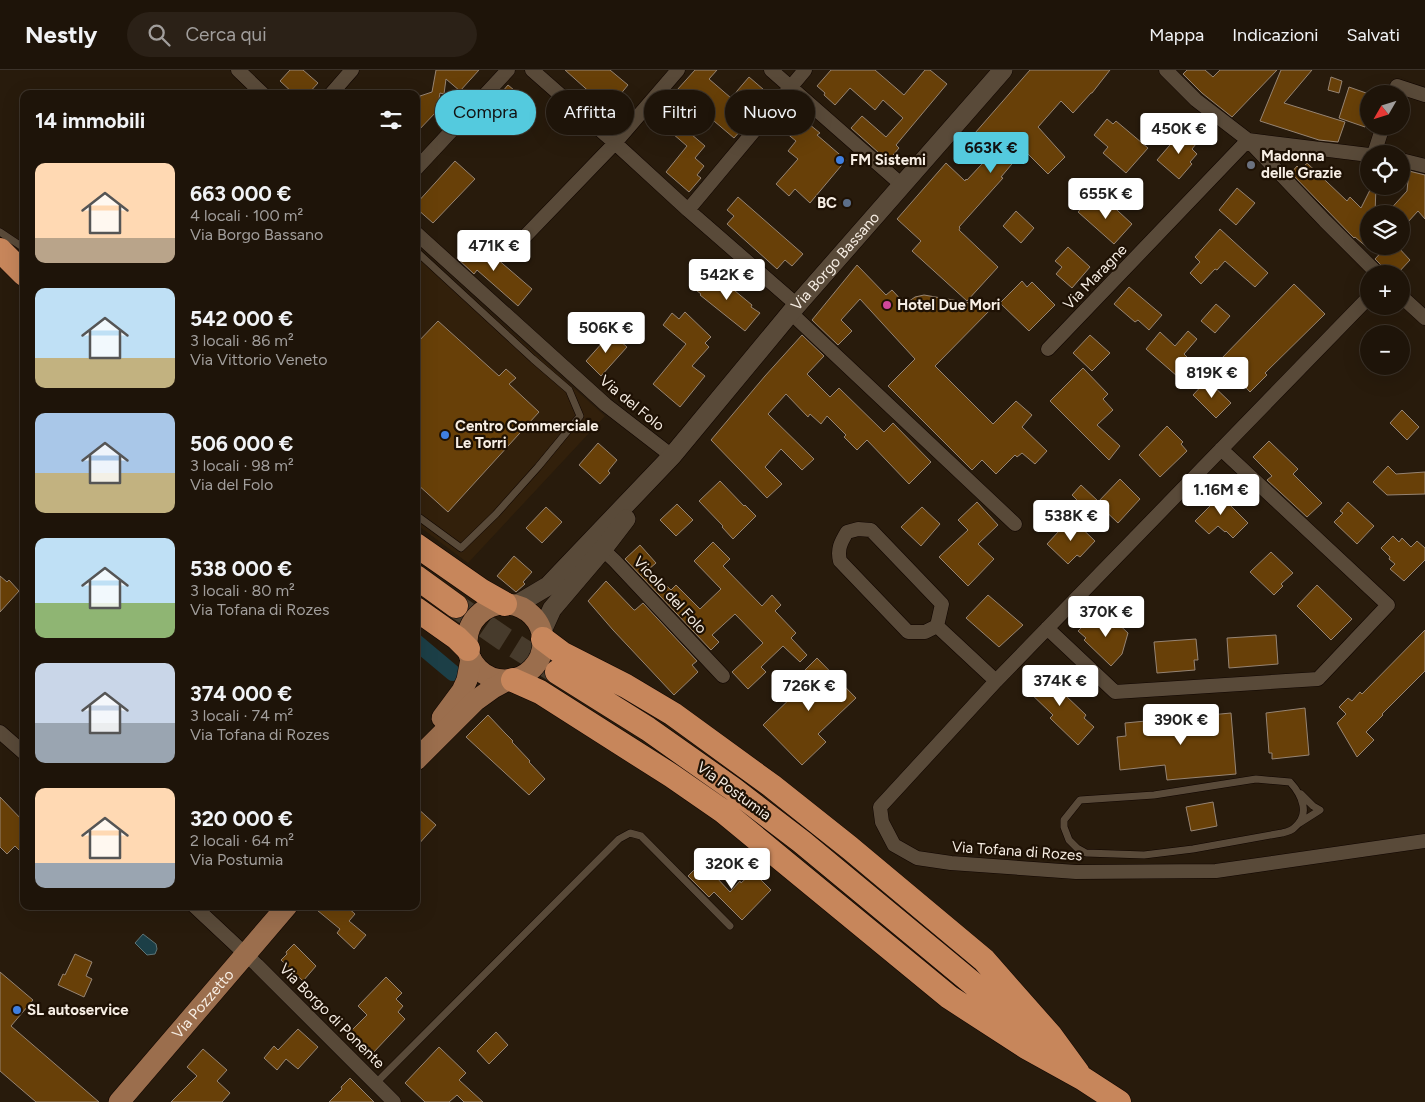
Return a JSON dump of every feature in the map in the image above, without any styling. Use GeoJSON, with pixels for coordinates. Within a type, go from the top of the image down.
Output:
{"type":"FeatureCollection","features":[{"type":"Feature","properties":{"kind":"highway"},"geometry":{"type":"LineString","coordinates":[[0,249],[20,261]]}},
{"type":"Feature","properties":{"kind":"highway"},"geometry":{"type":"LineString","coordinates":[[0,249],[20,265]]}},
{"type":"Feature","properties":{"kind":"highway"},"geometry":{"type":"LineString","coordinates":[[0,249],[20,270]]}},
{"type":"Feature","properties":{"kind":"highway"},"geometry":{"type":"LineString","coordinates":[[420,548],[482,591],[511,605]]}},
{"type":"Feature","properties":{"kind":"highway"},"geometry":{"type":"LineString","coordinates":[[420,580],[456,606]]}},
{"type":"Feature","properties":{"kind":"highway"},"geometry":{"type":"LineString","coordinates":[[420,612],[457,638],[469,654]]}},
{"type":"Feature","properties":{"kind":"highway"},"geometry":{"type":"LineString","coordinates":[[542,635],[563,654],[626,686],[673,714],[772,786],[850,848],[984,960],[1051,1036],[1082,1078],[1108,1102]]}},
{"type":"Feature","properties":{"kind":"highway","name":"Via Postumia"},"geometry":{"type":"LineString","coordinates":[[556,672],[648,729],[733,789],[802,842],[971,982],[1082,1078]]}},
{"type":"Feature","properties":{"kind":"highway"},"geometry":{"type":"LineString","coordinates":[[510,680],[540,692],[672,776],[724,812],[949,997],[1026,1047],[1082,1078],[1119,1102]]}},
{"type":"Feature","properties":{"kind":"main road"},"geometry":{"type":"LineString","coordinates":[[511,605],[527,610],[535,618],[542,635]]}},
{"type":"Feature","properties":{"kind":"main road","name":"Via Borgo Bassano"},"geometry":{"type":"LineString","coordinates":[[469,654],[467,638],[470,627],[476,618],[484,610],[494,606],[511,605]]}},
{"type":"Feature","properties":{"kind":"main road","name":"Via Borgo Bassano"},"geometry":{"type":"LineString","coordinates":[[510,680],[523,676],[539,660],[543,650],[542,635]]}},
{"type":"Feature","properties":{"kind":"main road"},"geometry":{"type":"LineString","coordinates":[[469,654],[482,672],[499,680],[510,680]]}},
{"type":"Feature","properties":{"kind":"main road"},"geometry":{"type":"LineString","coordinates":[[420,747],[462,691],[467,680],[469,654]]}},
{"type":"Feature","properties":{"kind":"main road"},"geometry":{"type":"LineString","coordinates":[[420,756],[475,701],[488,691],[510,680]]}},
{"type":"Feature","properties":{"kind":"main road","name":"Via Pozzetto"},"geometry":{"type":"LineString","coordinates":[[119,1102],[284,910]]}},
{"type":"Feature","properties":{"kind":"street"},"geometry":{"type":"LineString","coordinates":[[238,70],[259,90]]}},
{"type":"Feature","properties":{"kind":"street"},"geometry":{"type":"LineString","coordinates":[[334,90],[352,70]]}},
{"type":"Feature","properties":{"kind":"street"},"geometry":{"type":"LineString","coordinates":[[420,165],[508,70]]}},
{"type":"Feature","properties":{"kind":"street"},"geometry":{"type":"LineString","coordinates":[[532,70],[615,143],[794,309],[1014,524]]}},
{"type":"Feature","properties":{"kind":"street"},"geometry":{"type":"LineString","coordinates":[[508,254],[615,143],[678,70]]}},
{"type":"Feature","properties":{"kind":"street"},"geometry":{"type":"LineString","coordinates":[[771,70],[902,184]]}},
{"type":"Feature","properties":{"kind":"street"},"geometry":{"type":"LineString","coordinates":[[688,210],[805,70]]}},
{"type":"Feature","properties":{"kind":"street","name":"Via Borgo Bassano"},"geometry":{"type":"LineString","coordinates":[[542,635],[552,609],[597,544],[794,309],[1003,70]]}},
{"type":"Feature","properties":{"kind":"street"},"geometry":{"type":"LineString","coordinates":[[1166,70],[1196,100],[1248,140],[1369,265]]}},
{"type":"Feature","properties":{"kind":"street"},"geometry":{"type":"LineString","coordinates":[[1410,90],[1425,95]]}},
{"type":"Feature","properties":{"kind":"street"},"geometry":{"type":"LineString","coordinates":[[1248,140],[1360,154]]}},
{"type":"Feature","properties":{"kind":"street","name":"Via Maragne"},"geometry":{"type":"LineString","coordinates":[[1048,349],[1248,140]]}},
{"type":"Feature","properties":{"kind":"street"},"geometry":{"type":"LineString","coordinates":[[1410,162],[1425,166]]}},
{"type":"Feature","properties":{"kind":"street","name":"Via del Folo"},"geometry":{"type":"LineString","coordinates":[[420,237],[606,405],[672,456]]}},
{"type":"Feature","properties":{"kind":"street"},"geometry":{"type":"LineString","coordinates":[[1410,304],[1425,318]]}},
{"type":"Feature","properties":{"kind":"street","name":"Via Tofana di Rozes"},"geometry":{"type":"LineString","coordinates":[[1360,306],[996,680],[880,807],[882,822],[894,845],[917,858],[951,863],[1076,872],[1216,871],[1425,841]]}},
{"type":"Feature","properties":{"kind":"street"},"geometry":{"type":"LineString","coordinates":[[1047,628],[1115,692],[1318,679],[1388,605],[1221,449]]}},
{"type":"Feature","properties":{"kind":"street"},"geometry":{"type":"LineString","coordinates":[[858,529],[871,530],[942,604],[937,626],[925,632],[908,632],[867,590],[840,561],[838,554],[840,543],[847,532],[858,529]]}},
{"type":"Feature","properties":{"kind":"street","name":"Via Borgo Bassano"},"geometry":{"type":"LineString","coordinates":[[511,605],[548,586],[597,544]]}},
{"type":"Feature","properties":{"kind":"street","name":"Vicolo del Folo"},"geometry":{"type":"LineString","coordinates":[[597,544],[723,676]]}},
{"type":"Feature","properties":{"kind":"street"},"geometry":{"type":"LineString","coordinates":[[937,626],[996,680]]}},
{"type":"Feature","properties":{"kind":"street"},"geometry":{"type":"LineString","coordinates":[[0,732],[20,749]]}},
{"type":"Feature","properties":{"kind":"street","name":"Via Borgo di Ponente"},"geometry":{"type":"LineString","coordinates":[[198,910],[257,965],[394,1102]]}},
{"type":"Feature","properties":{"kind":"lane"},"geometry":{"type":"LineString","coordinates":[[0,232],[20,245]]}},
{"type":"Feature","properties":{"kind":"lane"},"geometry":{"type":"LineString","coordinates":[[420,256],[569,390],[580,416],[533,473],[496,514],[461,548],[420,518]]}},
{"type":"Feature","properties":{"kind":"lane"},"geometry":{"type":"LineString","coordinates":[[1256,779],[1290,782],[1296,788],[1313,806],[1320,810],[1293,829],[1282,833],[1193,849],[1144,855],[1086,852],[1073,844],[1064,827],[1064,820],[1080,800],[1154,795],[1256,779]]}},
{"type":"Feature","properties":{"kind":"lane"},"geometry":{"type":"LineString","coordinates":[[1296,788],[1304,805],[1303,814],[1296,826]]}},
{"type":"Feature","properties":{"kind":"lane"},"geometry":{"type":"LineString","coordinates":[[376,1083],[619,838],[630,832],[641,836],[730,926]]}},
{"type":"Feature","properties":{"kind":"shaded area"},"geometry":{"type":"Polygon","coordinates":[[[420,251],[605,416],[468,563],[420,527],[420,251]]]}},
{"type":"Feature","properties":{"kind":"water"},"geometry":{"type":"Polygon","coordinates":[[[143,934],[156,944],[155,954],[147,955],[135,943],[143,934]]]}},
{"type":"Feature","properties":{"kind":"building"},"geometry":{"type":"Polygon","coordinates":[[[290,70],[303,70],[318,83],[312,90],[290,90],[280,81],[290,70]]]}},
{"type":"Feature","properties":{"kind":"building"},"geometry":{"type":"Polygon","coordinates":[[[436,70],[479,70],[461,90],[446,79],[445,90],[435,90],[435,113],[420,129],[420,96],[432,92],[436,70]]]}},
{"type":"Feature","properties":{"kind":"building"},"geometry":{"type":"Polygon","coordinates":[[[565,70],[610,70],[628,85],[624,90],[587,90],[565,70]]]}},
{"type":"Feature","properties":{"kind":"building"},"geometry":{"type":"Polygon","coordinates":[[[695,70],[717,70],[709,79],[725,93],[725,130],[715,122],[715,90],[677,90],[695,70]]]}},
{"type":"Feature","properties":{"kind":"building"},"geometry":{"type":"Polygon","coordinates":[[[831,70],[875,70],[904,95],[925,70],[930,70],[947,84],[896,145],[899,148],[888,161],[851,128],[862,116],[886,137],[903,118],[883,100],[875,110],[850,88],[835,105],[817,86],[831,70]]]}},
{"type":"Feature","properties":{"kind":"building"},"geometry":{"type":"Polygon","coordinates":[[[1030,70],[1110,70],[1073,113],[1061,101],[1038,127],[1065,157],[1048,174],[1028,154],[1026,156],[1022,152],[1001,177],[1003,178],[959,227],[959,230],[998,267],[967,301],[912,251],[921,241],[897,219],[946,163],[965,181],[995,150],[975,133],[1030,70]]]}},
{"type":"Feature","properties":{"kind":"building"},"geometry":{"type":"Polygon","coordinates":[[[1187,70],[1205,70],[1213,77],[1220,70],[1277,70],[1232,117],[1202,93],[1183,74],[1187,70]]]}},
{"type":"Feature","properties":{"kind":"building"},"geometry":{"type":"Polygon","coordinates":[[[1281,70],[1312,70],[1284,103],[1345,122],[1338,142],[1319,140],[1260,121],[1281,70]]]}},
{"type":"Feature","properties":{"kind":"building"},"geometry":{"type":"Polygon","coordinates":[[[749,77],[764,90],[738,90],[749,77]]]}},
{"type":"Feature","properties":{"kind":"building"},"geometry":{"type":"Polygon","coordinates":[[[1331,77],[1342,81],[1339,93],[1328,90],[1331,77]]]}},
{"type":"Feature","properties":{"kind":"building"},"geometry":{"type":"Polygon","coordinates":[[[508,85],[514,90],[504,90],[508,85]]]}},
{"type":"Feature","properties":{"kind":"building"},"geometry":{"type":"Polygon","coordinates":[[[1349,87],[1360,91],[1360,125],[1339,118],[1349,87]]]}},
{"type":"Feature","properties":{"kind":"building"},"geometry":{"type":"Polygon","coordinates":[[[1107,119],[1113,124],[1116,121],[1148,148],[1126,173],[1103,153],[1108,147],[1094,135],[1107,119]]]}},
{"type":"Feature","properties":{"kind":"building"},"geometry":{"type":"Polygon","coordinates":[[[815,129],[820,133],[817,135],[846,160],[810,203],[795,189],[789,196],[776,184],[798,159],[788,151],[796,141],[789,135],[815,135],[815,129]]]}},
{"type":"Feature","properties":{"kind":"building"},"geometry":{"type":"Polygon","coordinates":[[[1182,131],[1196,144],[1192,149],[1197,154],[1190,162],[1192,164],[1179,179],[1157,160],[1182,131]]]}},
{"type":"Feature","properties":{"kind":"building"},"geometry":{"type":"Polygon","coordinates":[[[674,135],[692,135],[705,146],[695,158],[704,166],[697,175],[701,178],[689,192],[666,172],[687,146],[674,135]]]}},
{"type":"Feature","properties":{"kind":"building"},"geometry":{"type":"Polygon","coordinates":[[[455,161],[475,179],[433,223],[420,212],[420,200],[455,161]]]}},
{"type":"Feature","properties":{"kind":"building"},"geometry":{"type":"Polygon","coordinates":[[[1307,163],[1347,201],[1350,197],[1360,207],[1360,241],[1354,238],[1291,173],[1297,166],[1301,170],[1307,163]]]}},
{"type":"Feature","properties":{"kind":"building"},"geometry":{"type":"Polygon","coordinates":[[[1410,171],[1425,175],[1425,219],[1418,211],[1410,220],[1410,205],[1394,205],[1403,195],[1410,195],[1410,171]]]}},
{"type":"Feature","properties":{"kind":"building"},"geometry":{"type":"Polygon","coordinates":[[[1237,188],[1255,203],[1236,225],[1219,210],[1237,188]]]}},
{"type":"Feature","properties":{"kind":"building"},"geometry":{"type":"Polygon","coordinates":[[[1368,195],[1376,195],[1375,205],[1362,205],[1368,195]]]}},
{"type":"Feature","properties":{"kind":"building"},"geometry":{"type":"Polygon","coordinates":[[[738,197],[803,254],[792,266],[785,260],[777,269],[727,224],[734,216],[727,210],[738,197]]]}},
{"type":"Feature","properties":{"kind":"building"},"geometry":{"type":"Polygon","coordinates":[[[1105,199],[1132,224],[1114,244],[1078,212],[1087,202],[1095,210],[1105,199]]]}},
{"type":"Feature","properties":{"kind":"building"},"geometry":{"type":"Polygon","coordinates":[[[1016,211],[1034,228],[1021,243],[1003,226],[1016,211]]]}},
{"type":"Feature","properties":{"kind":"building"},"geometry":{"type":"Polygon","coordinates":[[[1220,229],[1268,273],[1255,287],[1225,261],[1201,284],[1190,273],[1200,262],[1195,257],[1220,229]]]}},
{"type":"Feature","properties":{"kind":"building"},"geometry":{"type":"Polygon","coordinates":[[[474,239],[532,289],[518,306],[477,270],[474,274],[457,258],[474,239]]]}},
{"type":"Feature","properties":{"kind":"building"},"geometry":{"type":"Polygon","coordinates":[[[1068,247],[1090,267],[1072,288],[1056,274],[1062,267],[1055,261],[1068,247]]]}},
{"type":"Feature","properties":{"kind":"building"},"geometry":{"type":"Polygon","coordinates":[[[1379,255],[1405,255],[1410,260],[1405,265],[1381,265],[1375,259],[1379,255]]]}},
{"type":"Feature","properties":{"kind":"building"},"geometry":{"type":"Polygon","coordinates":[[[857,265],[886,295],[892,290],[905,304],[915,297],[924,295],[993,307],[935,366],[993,424],[1016,401],[1032,415],[1022,427],[1047,451],[1035,464],[1022,453],[1017,457],[1015,455],[996,474],[982,460],[972,470],[888,386],[915,359],[860,299],[841,320],[852,331],[838,345],[812,320],[857,265]]]}},
{"type":"Feature","properties":{"kind":"building"},"geometry":{"type":"Polygon","coordinates":[[[703,274],[712,281],[717,276],[760,313],[745,331],[692,287],[703,274]]]}},
{"type":"Feature","properties":{"kind":"building"},"geometry":{"type":"Polygon","coordinates":[[[1022,281],[1027,287],[1032,282],[1055,305],[1029,331],[1000,303],[1022,281]]]}},
{"type":"Feature","properties":{"kind":"building"},"geometry":{"type":"Polygon","coordinates":[[[1294,284],[1325,314],[1265,373],[1267,375],[1250,392],[1220,360],[1294,284]]]}},
{"type":"Feature","properties":{"kind":"building"},"geometry":{"type":"Polygon","coordinates":[[[1129,287],[1162,315],[1149,330],[1138,320],[1135,322],[1114,304],[1129,287]]]}},
{"type":"Feature","properties":{"kind":"building"},"geometry":{"type":"Polygon","coordinates":[[[1216,304],[1230,316],[1215,333],[1201,321],[1216,304]]]}},
{"type":"Feature","properties":{"kind":"building"},"geometry":{"type":"Polygon","coordinates":[[[685,312],[711,337],[705,343],[709,347],[692,366],[705,376],[680,407],[653,384],[686,344],[663,325],[672,313],[679,319],[685,312]]]}},
{"type":"Feature","properties":{"kind":"building"},"geometry":{"type":"Polygon","coordinates":[[[438,321],[499,376],[506,369],[516,378],[509,384],[539,412],[448,512],[420,487],[420,340],[438,321]]]}},
{"type":"Feature","properties":{"kind":"building"},"geometry":{"type":"Polygon","coordinates":[[[1188,331],[1197,339],[1184,354],[1190,360],[1177,376],[1146,349],[1160,332],[1175,346],[1188,331]]]}},
{"type":"Feature","properties":{"kind":"building"},"geometry":{"type":"Polygon","coordinates":[[[611,333],[627,347],[601,376],[586,361],[611,333]]]}},
{"type":"Feature","properties":{"kind":"building"},"geometry":{"type":"Polygon","coordinates":[[[802,335],[824,356],[807,374],[830,397],[839,388],[884,432],[893,423],[931,462],[909,484],[867,440],[857,450],[844,437],[846,435],[827,416],[821,424],[810,414],[808,417],[786,394],[768,414],[814,459],[802,470],[781,449],[765,467],[782,484],[767,498],[711,440],[802,335]]]}},
{"type":"Feature","properties":{"kind":"building"},"geometry":{"type":"Polygon","coordinates":[[[1090,335],[1110,353],[1092,371],[1073,353],[1090,335]]]}},
{"type":"Feature","properties":{"kind":"building"},"geometry":{"type":"Polygon","coordinates":[[[1083,368],[1108,394],[1103,399],[1113,410],[1097,425],[1120,446],[1109,460],[1050,401],[1083,368]]]}},
{"type":"Feature","properties":{"kind":"building"},"geometry":{"type":"Polygon","coordinates":[[[1207,380],[1231,403],[1216,418],[1193,395],[1207,380]]]}},
{"type":"Feature","properties":{"kind":"building"},"geometry":{"type":"Polygon","coordinates":[[[1402,410],[1419,427],[1407,440],[1390,423],[1402,410]]]}},
{"type":"Feature","properties":{"kind":"building"},"geometry":{"type":"Polygon","coordinates":[[[1167,426],[1183,442],[1181,444],[1187,451],[1160,477],[1139,455],[1167,426]]]}},
{"type":"Feature","properties":{"kind":"building"},"geometry":{"type":"Polygon","coordinates":[[[1269,441],[1298,469],[1293,474],[1322,503],[1307,517],[1267,480],[1272,476],[1253,457],[1269,441]]]}},
{"type":"Feature","properties":{"kind":"building"},"geometry":{"type":"Polygon","coordinates":[[[598,443],[617,460],[608,471],[610,473],[600,484],[579,465],[598,443]]]}},
{"type":"Feature","properties":{"kind":"building"},"geometry":{"type":"Polygon","coordinates":[[[1388,466],[1396,474],[1425,472],[1425,494],[1387,495],[1373,482],[1388,466]]]}},
{"type":"Feature","properties":{"kind":"building"},"geometry":{"type":"Polygon","coordinates":[[[1120,479],[1140,499],[1118,523],[1097,503],[1120,479]]]}},
{"type":"Feature","properties":{"kind":"building"},"geometry":{"type":"Polygon","coordinates":[[[720,481],[756,516],[733,539],[699,501],[720,481]]]}},
{"type":"Feature","properties":{"kind":"building"},"geometry":{"type":"Polygon","coordinates":[[[1081,485],[1098,501],[1088,511],[1072,495],[1081,485]]]}},
{"type":"Feature","properties":{"kind":"building"},"geometry":{"type":"Polygon","coordinates":[[[1218,488],[1233,503],[1230,505],[1248,523],[1233,538],[1218,526],[1209,534],[1195,521],[1213,503],[1208,499],[1218,488]]]}},
{"type":"Feature","properties":{"kind":"building"},"geometry":{"type":"Polygon","coordinates":[[[977,502],[998,525],[978,544],[994,559],[968,586],[939,557],[968,530],[958,520],[977,502]]]}},
{"type":"Feature","properties":{"kind":"building"},"geometry":{"type":"Polygon","coordinates":[[[1348,502],[1374,526],[1357,544],[1334,522],[1343,513],[1340,511],[1348,502]]]}},
{"type":"Feature","properties":{"kind":"building"},"geometry":{"type":"Polygon","coordinates":[[[677,504],[693,520],[676,536],[660,520],[677,504]]]}},
{"type":"Feature","properties":{"kind":"building"},"geometry":{"type":"Polygon","coordinates":[[[546,507],[562,522],[542,543],[526,528],[546,507]]]}},
{"type":"Feature","properties":{"kind":"building"},"geometry":{"type":"Polygon","coordinates":[[[922,507],[940,524],[921,546],[901,527],[922,507]]]}},
{"type":"Feature","properties":{"kind":"building"},"geometry":{"type":"Polygon","coordinates":[[[1071,518],[1095,541],[1080,557],[1077,555],[1068,564],[1047,544],[1071,518]]]}},
{"type":"Feature","properties":{"kind":"building"},"geometry":{"type":"Polygon","coordinates":[[[1393,536],[1399,542],[1402,538],[1411,547],[1417,541],[1425,548],[1425,560],[1404,581],[1390,569],[1395,564],[1381,548],[1393,536]]]}},
{"type":"Feature","properties":{"kind":"building"},"geometry":{"type":"Polygon","coordinates":[[[713,542],[730,559],[723,566],[762,606],[772,595],[781,605],[775,611],[796,633],[791,638],[807,655],[800,662],[783,646],[761,667],[766,672],[748,689],[732,672],[763,643],[735,614],[712,635],[719,642],[711,650],[625,559],[640,545],[656,563],[649,569],[671,590],[676,585],[700,609],[721,589],[694,561],[713,542]]]}},
{"type":"Feature","properties":{"kind":"building"},"geometry":{"type":"Polygon","coordinates":[[[1271,552],[1293,573],[1281,584],[1283,586],[1274,595],[1250,572],[1271,552]]]}},
{"type":"Feature","properties":{"kind":"building"},"geometry":{"type":"Polygon","coordinates":[[[514,556],[532,572],[523,582],[525,584],[516,592],[497,576],[514,556]]]}},
{"type":"Feature","properties":{"kind":"building"},"geometry":{"type":"Polygon","coordinates":[[[0,576],[7,582],[9,580],[19,591],[0,612],[0,576]]]}},
{"type":"Feature","properties":{"kind":"building"},"geometry":{"type":"Polygon","coordinates":[[[606,581],[634,610],[643,603],[697,661],[692,665],[698,672],[674,695],[588,601],[606,581]]]}},
{"type":"Feature","properties":{"kind":"building"},"geometry":{"type":"Polygon","coordinates":[[[1317,585],[1352,619],[1331,640],[1297,606],[1317,585]]]}},
{"type":"Feature","properties":{"kind":"building"},"geometry":{"type":"Polygon","coordinates":[[[988,595],[1023,625],[999,647],[966,618],[988,595]]]}},
{"type":"Feature","properties":{"kind":"building"},"geometry":{"type":"Polygon","coordinates":[[[1102,614],[1109,621],[1112,618],[1128,633],[1122,654],[1111,666],[1084,640],[1086,638],[1078,631],[1087,622],[1091,626],[1102,614]]]}},
{"type":"Feature","properties":{"kind":"building"},"geometry":{"type":"Polygon","coordinates":[[[1425,630],[1425,671],[1366,732],[1374,740],[1357,757],[1337,723],[1346,714],[1339,707],[1348,698],[1352,701],[1360,692],[1362,694],[1425,630]]]}},
{"type":"Feature","properties":{"kind":"building"},"geometry":{"type":"Polygon","coordinates":[[[1276,635],[1278,664],[1229,668],[1227,638],[1276,635]]]}},
{"type":"Feature","properties":{"kind":"building"},"geometry":{"type":"Polygon","coordinates":[[[1196,639],[1198,660],[1194,660],[1195,670],[1157,673],[1154,642],[1196,639]]]}},
{"type":"Feature","properties":{"kind":"building"},"geometry":{"type":"Polygon","coordinates":[[[817,658],[856,698],[818,734],[826,742],[802,765],[763,725],[802,687],[795,680],[817,658]]]}},
{"type":"Feature","properties":{"kind":"building"},"geometry":{"type":"Polygon","coordinates":[[[1041,671],[1044,674],[1046,671],[1068,692],[1065,695],[1086,715],[1084,718],[1094,727],[1078,745],[1050,718],[1053,715],[1025,688],[1041,671]]]}},
{"type":"Feature","properties":{"kind":"building"},"geometry":{"type":"Polygon","coordinates":[[[1305,708],[1309,755],[1272,759],[1272,753],[1269,753],[1266,713],[1305,708]]]}},
{"type":"Feature","properties":{"kind":"building"},"geometry":{"type":"Polygon","coordinates":[[[1231,713],[1236,774],[1167,780],[1165,765],[1120,770],[1117,737],[1126,736],[1125,723],[1231,713]]]}},
{"type":"Feature","properties":{"kind":"building"},"geometry":{"type":"Polygon","coordinates":[[[488,715],[545,779],[529,795],[466,737],[488,715]]]}},
{"type":"Feature","properties":{"kind":"building"},"geometry":{"type":"Polygon","coordinates":[[[0,797],[20,818],[20,851],[15,846],[7,854],[0,847],[0,797]]]}},
{"type":"Feature","properties":{"kind":"building"},"geometry":{"type":"Polygon","coordinates":[[[1213,802],[1217,826],[1191,831],[1186,807],[1213,802]]]}},
{"type":"Feature","properties":{"kind":"building"},"geometry":{"type":"Polygon","coordinates":[[[420,811],[436,825],[420,843],[420,811]]]}},
{"type":"Feature","properties":{"kind":"building"},"geometry":{"type":"Polygon","coordinates":[[[702,862],[730,892],[740,881],[741,883],[753,872],[771,890],[742,920],[714,892],[709,897],[688,876],[702,862]]]}},
{"type":"Feature","properties":{"kind":"building"},"geometry":{"type":"Polygon","coordinates":[[[317,910],[350,910],[355,914],[349,921],[366,935],[354,949],[337,933],[340,929],[317,910]]]}},
{"type":"Feature","properties":{"kind":"building"},"geometry":{"type":"Polygon","coordinates":[[[294,944],[316,966],[303,981],[281,960],[294,944]]]}},
{"type":"Feature","properties":{"kind":"building"},"geometry":{"type":"Polygon","coordinates":[[[75,954],[92,962],[86,976],[92,979],[84,997],[58,985],[75,954]]]}},
{"type":"Feature","properties":{"kind":"building"},"geometry":{"type":"Polygon","coordinates":[[[0,972],[33,1000],[11,1026],[99,1102],[36,1102],[0,1071],[0,972]]]}},
{"type":"Feature","properties":{"kind":"building"},"geometry":{"type":"Polygon","coordinates":[[[386,977],[402,993],[396,999],[403,1006],[398,1012],[405,1019],[372,1054],[350,1032],[367,1015],[358,1006],[386,977]]]}},
{"type":"Feature","properties":{"kind":"building"},"geometry":{"type":"Polygon","coordinates":[[[298,1029],[318,1047],[298,1069],[286,1059],[277,1070],[264,1058],[274,1046],[278,1050],[298,1029]]]}},
{"type":"Feature","properties":{"kind":"building"},"geometry":{"type":"Polygon","coordinates":[[[496,1032],[508,1045],[489,1064],[477,1051],[496,1032]]]}},
{"type":"Feature","properties":{"kind":"building"},"geometry":{"type":"Polygon","coordinates":[[[439,1047],[466,1073],[459,1080],[483,1102],[464,1102],[457,1095],[449,1102],[425,1102],[405,1083],[439,1047]]]}},
{"type":"Feature","properties":{"kind":"building"},"geometry":{"type":"Polygon","coordinates":[[[203,1049],[227,1070],[217,1081],[230,1093],[222,1102],[171,1102],[197,1076],[187,1067],[203,1049]]]}},
{"type":"Feature","properties":{"kind":"building"},"geometry":{"type":"Polygon","coordinates":[[[350,1078],[374,1102],[329,1102],[350,1078]]]}},
{"type":"Feature","properties":{"kind":"waterway"},"geometry":{"type":"LineString","coordinates":[[420,645],[453,673]]}},
{"type":"Feature","properties":{"kind":"tunnel"},"geometry":{"type":"LineString","coordinates":[[456,606],[557,672]]}},
{"type":"Feature","properties":{"kind":"place","name":"FM Sistemi"},"geometry":{"type":"Point","coordinates":[840,160]}},
{"type":"Feature","properties":{"kind":"place","name":"Madonna delle Grazie"},"geometry":{"type":"Point","coordinates":[1251,165]}},
{"type":"Feature","properties":{"kind":"place","name":"BC"},"geometry":{"type":"Point","coordinates":[847,203]}},
{"type":"Feature","properties":{"kind":"place","name":"Hotel Due Mori"},"geometry":{"type":"Point","coordinates":[887,305]}},
{"type":"Feature","properties":{"kind":"place","name":"Centro Commerciale Le Torri"},"geometry":{"type":"Point","coordinates":[445,435]}},
{"type":"Feature","properties":{"kind":"place","name":"SL autoservice"},"geometry":{"type":"Point","coordinates":[17,1010]}}]}
